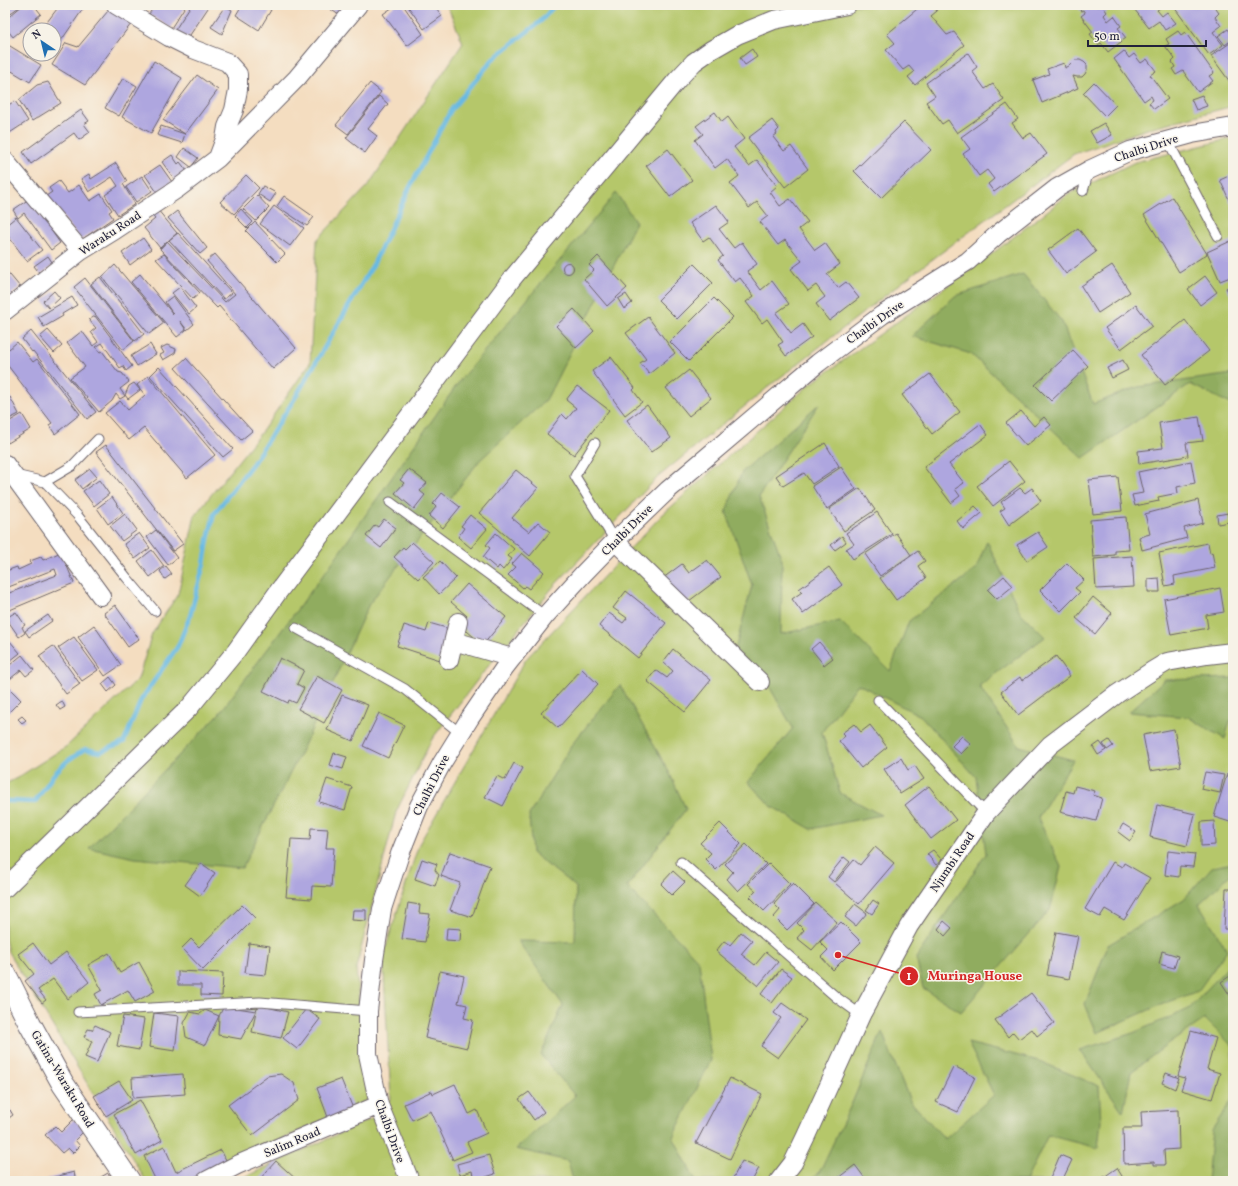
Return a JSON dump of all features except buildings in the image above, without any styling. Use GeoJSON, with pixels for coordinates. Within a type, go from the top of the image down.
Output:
{"type":"FeatureCollection","features":[{"type":"Feature","properties":{"kind":"street"},"geometry":{"type":"LineString","coordinates":[[116,5],[169,37],[193,49],[227,62],[238,74],[238,90],[234,110],[227,127],[225,139],[218,158]]}},
{"type":"Feature","properties":{"kind":"street","name":"Waraku Road"},"geometry":{"type":"LineString","coordinates":[[5,311],[81,251],[178,189],[218,158],[297,78],[358,5]]}},
{"type":"Feature","properties":{"kind":"street"},"geometry":{"type":"LineString","coordinates":[[5,888],[189,708],[232,657],[511,280],[676,80],[694,62],[711,50],[737,36],[774,20],[847,5]]}},
{"type":"Feature","properties":{"kind":"street","name":"Chalbi Drive"},"geometry":{"type":"LineString","coordinates":[[410,1181],[379,1105],[368,1054],[368,1011],[382,909],[400,854],[419,806],[460,733],[500,673],[545,616],[615,541],[674,485],[818,363],[882,315],[968,261],[998,234],[1057,188],[1089,170],[1130,151],[1192,134],[1233,127]]}},
{"type":"Feature","properties":{"kind":"street"},"geometry":{"type":"LineString","coordinates":[[5,161],[81,251]]}},
{"type":"Feature","properties":{"kind":"street"},"geometry":{"type":"LineString","coordinates":[[10,469],[101,596]]}},
{"type":"Feature","properties":{"kind":"street"},"geometry":{"type":"LineString","coordinates":[[615,541],[760,682]]}},
{"type":"Feature","properties":{"kind":"street"},"geometry":{"type":"LineString","coordinates":[[449,660],[458,622]]}},
{"type":"Feature","properties":{"kind":"street"},"geometry":{"type":"LineString","coordinates":[[454,641],[512,658]]}},
{"type":"Feature","properties":{"kind":"street","name":"Njumbi Road"},"geometry":{"type":"LineString","coordinates":[[779,1181],[793,1162],[861,1015],[910,926],[986,813],[1050,745],[1117,694],[1152,671],[1167,662],[1233,652]]}},
{"type":"Feature","properties":{"kind":"street","name":"Gatina-Waraku Road"},"geometry":{"type":"LineString","coordinates":[[5,974],[30,1024],[63,1084],[129,1181]]}},
{"type":"Feature","properties":{"kind":"street","name":"Salim Road"},"geometry":{"type":"LineString","coordinates":[[206,1181],[237,1165],[379,1105]]}},
{"type":"Feature","properties":{"kind":"lane"},"geometry":{"type":"LineString","coordinates":[[1168,141],[1218,236]]}},
{"type":"Feature","properties":{"kind":"lane"},"geometry":{"type":"LineString","coordinates":[[1083,191],[1089,170]]}},
{"type":"Feature","properties":{"kind":"lane"},"geometry":{"type":"LineString","coordinates":[[45,482],[72,466],[98,439]]}},
{"type":"Feature","properties":{"kind":"lane"},"geometry":{"type":"LineString","coordinates":[[595,443],[575,476],[615,541]]}},
{"type":"Feature","properties":{"kind":"lane"},"geometry":{"type":"LineString","coordinates":[[10,469],[45,482],[76,515],[126,578],[155,611]]}},
{"type":"Feature","properties":{"kind":"lane"},"geometry":{"type":"LineString","coordinates":[[390,502],[545,616]]}},
{"type":"Feature","properties":{"kind":"lane"},"geometry":{"type":"LineString","coordinates":[[296,628],[405,689],[460,733]]}},
{"type":"Feature","properties":{"kind":"lane"},"geometry":{"type":"LineString","coordinates":[[878,700],[986,813]]}},
{"type":"Feature","properties":{"kind":"lane"},"geometry":{"type":"LineString","coordinates":[[681,862],[836,997],[861,1015]]}},
{"type":"Feature","properties":{"kind":"lane"},"geometry":{"type":"LineString","coordinates":[[78,1012],[260,1002],[368,1011]]}},
{"type":"Feature","properties":{"kind":"green space"},"geometry":{"type":"Polygon","coordinates":[[[446,5],[1233,5],[1233,106],[1153,127],[1074,154],[914,273],[772,384],[658,477],[554,586],[482,674],[432,739],[396,812],[356,968],[368,1100],[190,1181],[146,1181],[8,952],[5,939],[5,784],[67,746],[138,679],[152,634],[178,594],[195,515],[263,430],[310,363],[317,240],[368,186],[463,43],[446,5]]]}},
{"type":"Feature","properties":{"kind":"green space"},"geometry":{"type":"Polygon","coordinates":[[[1233,138],[1233,1181],[236,1181],[373,1118],[391,1099],[383,956],[419,844],[526,659],[662,515],[809,385],[989,256],[1069,194],[1135,162],[1233,138]]]}},
{"type":"Feature","properties":{"kind":"green space"},"geometry":{"type":"Polygon","coordinates":[[[616,193],[636,222],[546,400],[480,460],[369,604],[303,748],[242,868],[135,858],[89,848],[219,714],[329,567],[461,379],[616,193]]]}},
{"type":"Feature","properties":{"kind":"green space"},"geometry":{"type":"Polygon","coordinates":[[[1023,274],[1062,322],[1093,404],[1138,387],[1233,374],[1233,405],[1190,384],[1083,458],[971,354],[912,336],[955,296],[1023,274]]]}},
{"type":"Feature","properties":{"kind":"green space"},"geometry":{"type":"Polygon","coordinates":[[[819,404],[759,496],[782,560],[781,634],[840,621],[890,671],[909,621],[976,569],[987,541],[1020,612],[1045,637],[979,686],[1019,746],[1073,760],[1038,818],[1061,867],[1050,910],[961,1012],[923,988],[916,958],[986,854],[976,777],[921,716],[858,684],[822,732],[840,793],[881,815],[811,829],[771,806],[748,782],[793,728],[765,679],[735,650],[752,585],[726,511],[742,472],[819,404]]]}},
{"type":"Feature","properties":{"kind":"green space"},"geometry":{"type":"Polygon","coordinates":[[[1233,678],[1233,721],[1230,721],[1225,739],[1188,717],[1129,712],[1164,680],[1233,678]]]}},
{"type":"Feature","properties":{"kind":"green space"},"geometry":{"type":"Polygon","coordinates":[[[620,685],[669,772],[686,809],[627,887],[699,961],[711,1060],[673,1137],[696,1181],[573,1181],[568,1161],[516,1149],[575,1096],[541,1055],[563,1005],[518,941],[575,942],[576,887],[532,853],[529,815],[573,743],[620,685]]]}},
{"type":"Feature","properties":{"kind":"green space"},"geometry":{"type":"Polygon","coordinates":[[[1233,863],[1233,872],[1199,904],[1227,950],[1198,991],[1158,1006],[1097,1033],[1085,1004],[1108,945],[1184,899],[1212,867],[1233,863]]]}},
{"type":"Feature","properties":{"kind":"green space"},"geometry":{"type":"Polygon","coordinates":[[[1233,961],[1233,1047],[1205,1019],[1131,1072],[1123,1112],[1080,1050],[1133,1033],[1189,1009],[1233,961]]]}},
{"type":"Feature","properties":{"kind":"green space"},"geometry":{"type":"Polygon","coordinates":[[[882,1032],[910,1101],[945,1139],[994,1095],[968,1043],[1039,1061],[1099,1086],[1101,1121],[1098,1148],[1048,1135],[1026,1181],[991,1181],[988,1177],[971,1181],[809,1181],[820,1171],[852,1103],[882,1032]]]}},
{"type":"Feature","properties":{"kind":"green space"},"geometry":{"type":"Polygon","coordinates":[[[1233,1098],[1233,1181],[1207,1181],[1212,1130],[1233,1098]]]}},
{"type":"Feature","properties":{"kind":"waterway"},"geometry":{"type":"LineString","coordinates":[[5,801],[35,802],[54,774],[67,761],[85,749],[100,752],[124,742],[141,700],[178,646],[190,616],[204,564],[214,514],[253,463],[295,398],[374,263],[410,187],[451,110],[494,58],[541,21],[555,5]]}},
{"type":"Feature","properties":{"kind":"place","name":"Muringa House"},"geometry":{"type":"Point","coordinates":[838,955]}}]}
